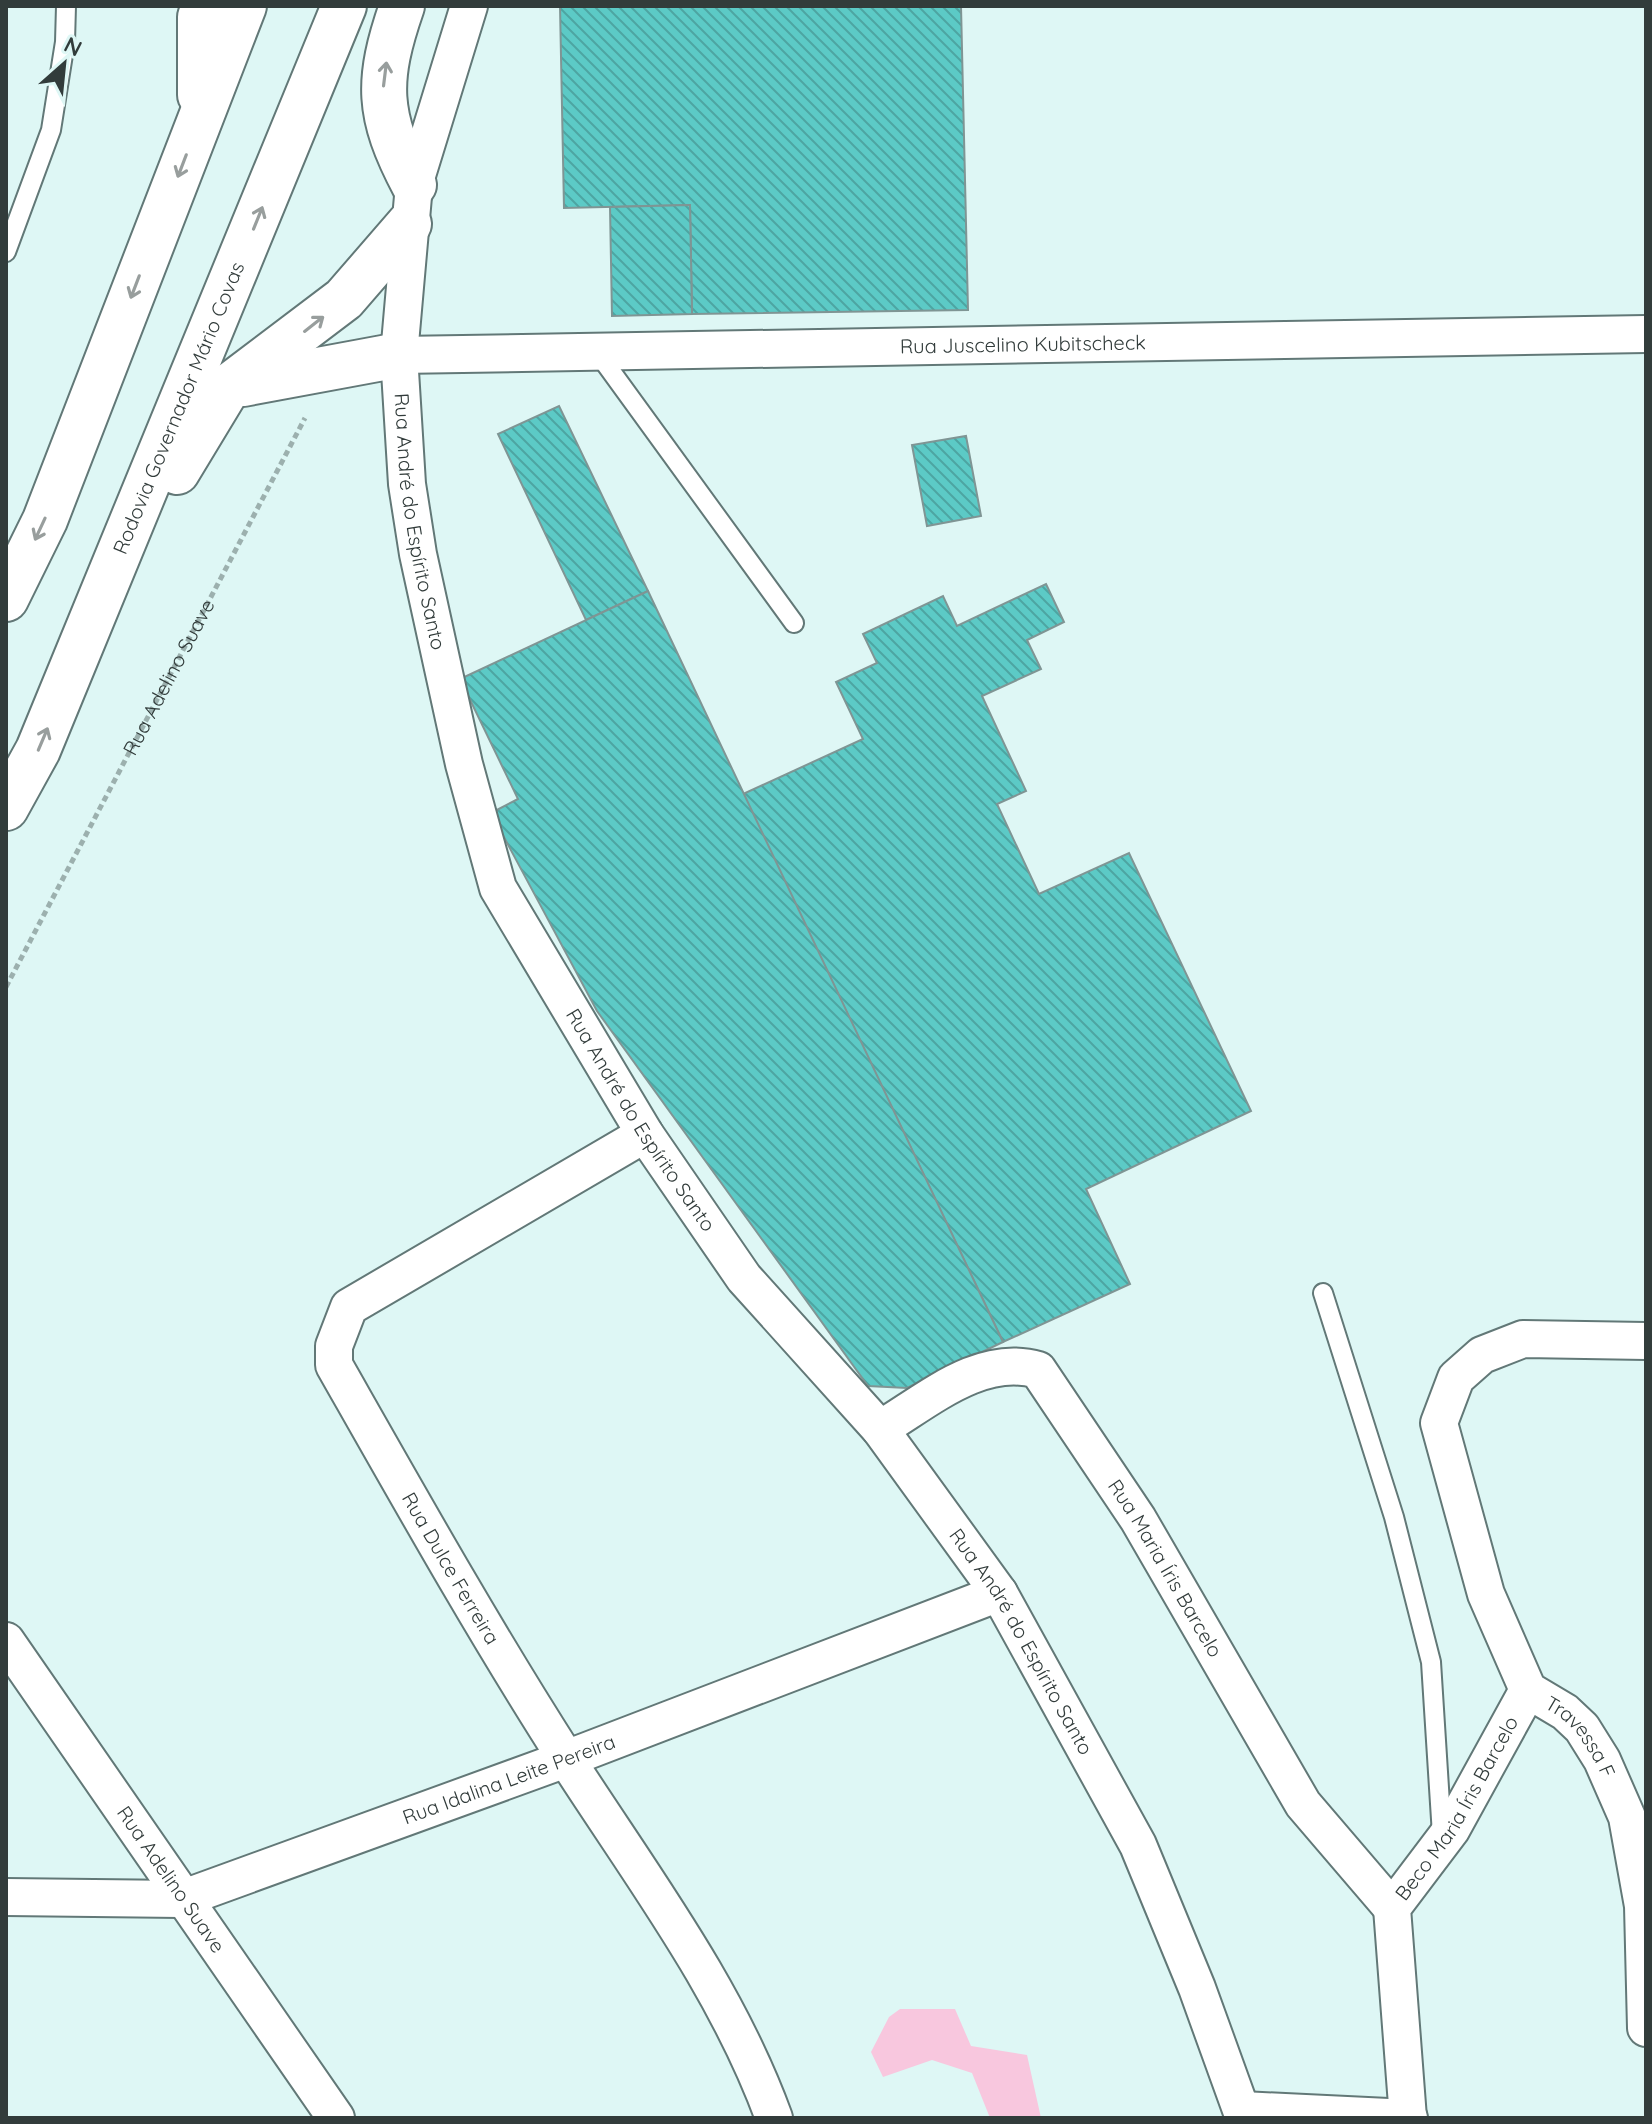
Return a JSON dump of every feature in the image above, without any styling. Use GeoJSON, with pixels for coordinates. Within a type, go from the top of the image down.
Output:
{"type":"FeatureCollection","features":[{"type":"Feature","properties":{"kind":"highway"},"geometry":{"type":"LineString","coordinates":[[201,118],[200,17],[204,6]]}},
{"type":"Feature","properties":{"kind":"highway"},"geometry":{"type":"LineString","coordinates":[[6,599],[45,520],[244,6]]}},
{"type":"Feature","properties":{"kind":"highway","name":"Rodovia Governador Mário Covas"},"geometry":{"type":"LineString","coordinates":[[6,808],[38,750],[344,6]]}},
{"type":"Feature","properties":{"kind":"highway"},"geometry":{"type":"LineString","coordinates":[[130,529],[186,460],[229,386],[344,299],[412,204],[382,101],[389,43],[402,6]]}},
{"type":"Feature","properties":{"kind":"highway"},"geometry":{"type":"LineString","coordinates":[[229,386],[399,355]]}},
{"type":"Feature","properties":{"kind":"street","name":"Rua André do Espírito Santo"},"geometry":{"type":"LineString","coordinates":[[469,6],[412,204],[399,355],[407,484],[418,554],[464,764],[498,888],[645,1134],[744,1278],[880,1429],[999,1593],[1138,1845],[1197,1988],[1243,2114]]}},
{"type":"Feature","properties":{"kind":"street","name":"Rua Juscelino Kubitscheck"},"geometry":{"type":"LineString","coordinates":[[399,355],[1646,334]]}},
{"type":"Feature","properties":{"kind":"street","name":"Rua Dulce Ferreira"},"geometry":{"type":"LineString","coordinates":[[645,1134],[349,1307],[334,1346],[334,1365],[444,1559],[566,1759],[680,1931],[755,2068],[774,2118]]}},
{"type":"Feature","properties":{"kind":"street","name":"Travessa F"},"geometry":{"type":"LineString","coordinates":[[1637,1341],[1523,1339],[1482,1355],[1456,1378],[1439,1423],[1486,1594],[1528,1690],[1565,1712],[1582,1728],[1602,1760],[1627,1817],[1643,1906],[1646,2028]]}},
{"type":"Feature","properties":{"kind":"street"},"geometry":{"type":"LineString","coordinates":[[1637,1341],[1646,1373]]}},
{"type":"Feature","properties":{"kind":"street","name":"Rua Maria Íris Barcelo"},"geometry":{"type":"LineString","coordinates":[[880,1429],[968,1377],[996,1365],[1020,1364],[1038,1370],[1138,1519],[1303,1804],[1392,1908]]}},
{"type":"Feature","properties":{"kind":"street","name":"Rua Idalina Leite Pereira"},"geometry":{"type":"LineString","coordinates":[[6,1897],[181,1899],[566,1759],[999,1593]]}},
{"type":"Feature","properties":{"kind":"street","name":"Rua Adelino Suave"},"geometry":{"type":"LineString","coordinates":[[6,1641],[181,1899],[336,2118]]}},
{"type":"Feature","properties":{"kind":"street","name":"Beco Maria Íris Barcelo"},"geometry":{"type":"LineString","coordinates":[[1408,2118],[1392,1908],[1442,1842],[1528,1690]]}},
{"type":"Feature","properties":{"kind":"street"},"geometry":{"type":"LineString","coordinates":[[1243,2114],[1408,2118]]}},
{"type":"Feature","properties":{"kind":"lane"},"geometry":{"type":"LineString","coordinates":[[6,252],[51,130],[65,42],[66,6]]}},
{"type":"Feature","properties":{"kind":"lane"},"geometry":{"type":"LineString","coordinates":[[597,352],[794,623]]}},
{"type":"Feature","properties":{"kind":"lane"},"geometry":{"type":"LineString","coordinates":[[1323,1293],[1394,1517],[1431,1662],[1442,1842]]}},
{"type":"Feature","properties":{"kind":"path","name":"Rua Adelino Suave"},"geometry":{"type":"LineString","coordinates":[[6,987],[332,368]]}},
{"type":"Feature","properties":{"kind":"shaded area"},"geometry":{"type":"Polygon","coordinates":[[[900,2009],[955,2009],[971,2046],[1027,2055],[1041,2118],[990,2118],[972,2073],[932,2060],[883,2077],[871,2052],[889,2017],[900,2009]]]}},
{"type":"Feature","properties":{"kind":"building"},"geometry":{"type":"Polygon","coordinates":[[[560,6],[961,6],[968,310],[692,314],[690,205],[564,208],[560,6]]]}},
{"type":"Feature","properties":{"kind":"building"},"geometry":{"type":"Polygon","coordinates":[[[690,205],[692,314],[612,316],[610,207],[690,205]]]}},
{"type":"Feature","properties":{"kind":"building"},"geometry":{"type":"Polygon","coordinates":[[[559,406],[648,591],[586,620],[498,434],[559,406]]]}},
{"type":"Feature","properties":{"kind":"building"},"geometry":{"type":"Polygon","coordinates":[[[966,436],[981,516],[927,526],[912,445],[966,436]]]}},
{"type":"Feature","properties":{"kind":"building"},"geometry":{"type":"Polygon","coordinates":[[[1046,584],[1064,622],[1027,640],[1041,669],[982,696],[1026,791],[997,804],[1039,894],[1129,853],[1251,1111],[1086,1189],[1130,1284],[1003,1342],[743,794],[863,739],[836,682],[877,663],[863,634],[943,596],[957,626],[1046,584]]]}},
{"type":"Feature","properties":{"kind":"building"},"geometry":{"type":"Polygon","coordinates":[[[648,591],[1003,1342],[907,1388],[868,1386],[597,1011],[491,813],[518,799],[460,679],[648,591]]]}}]}
